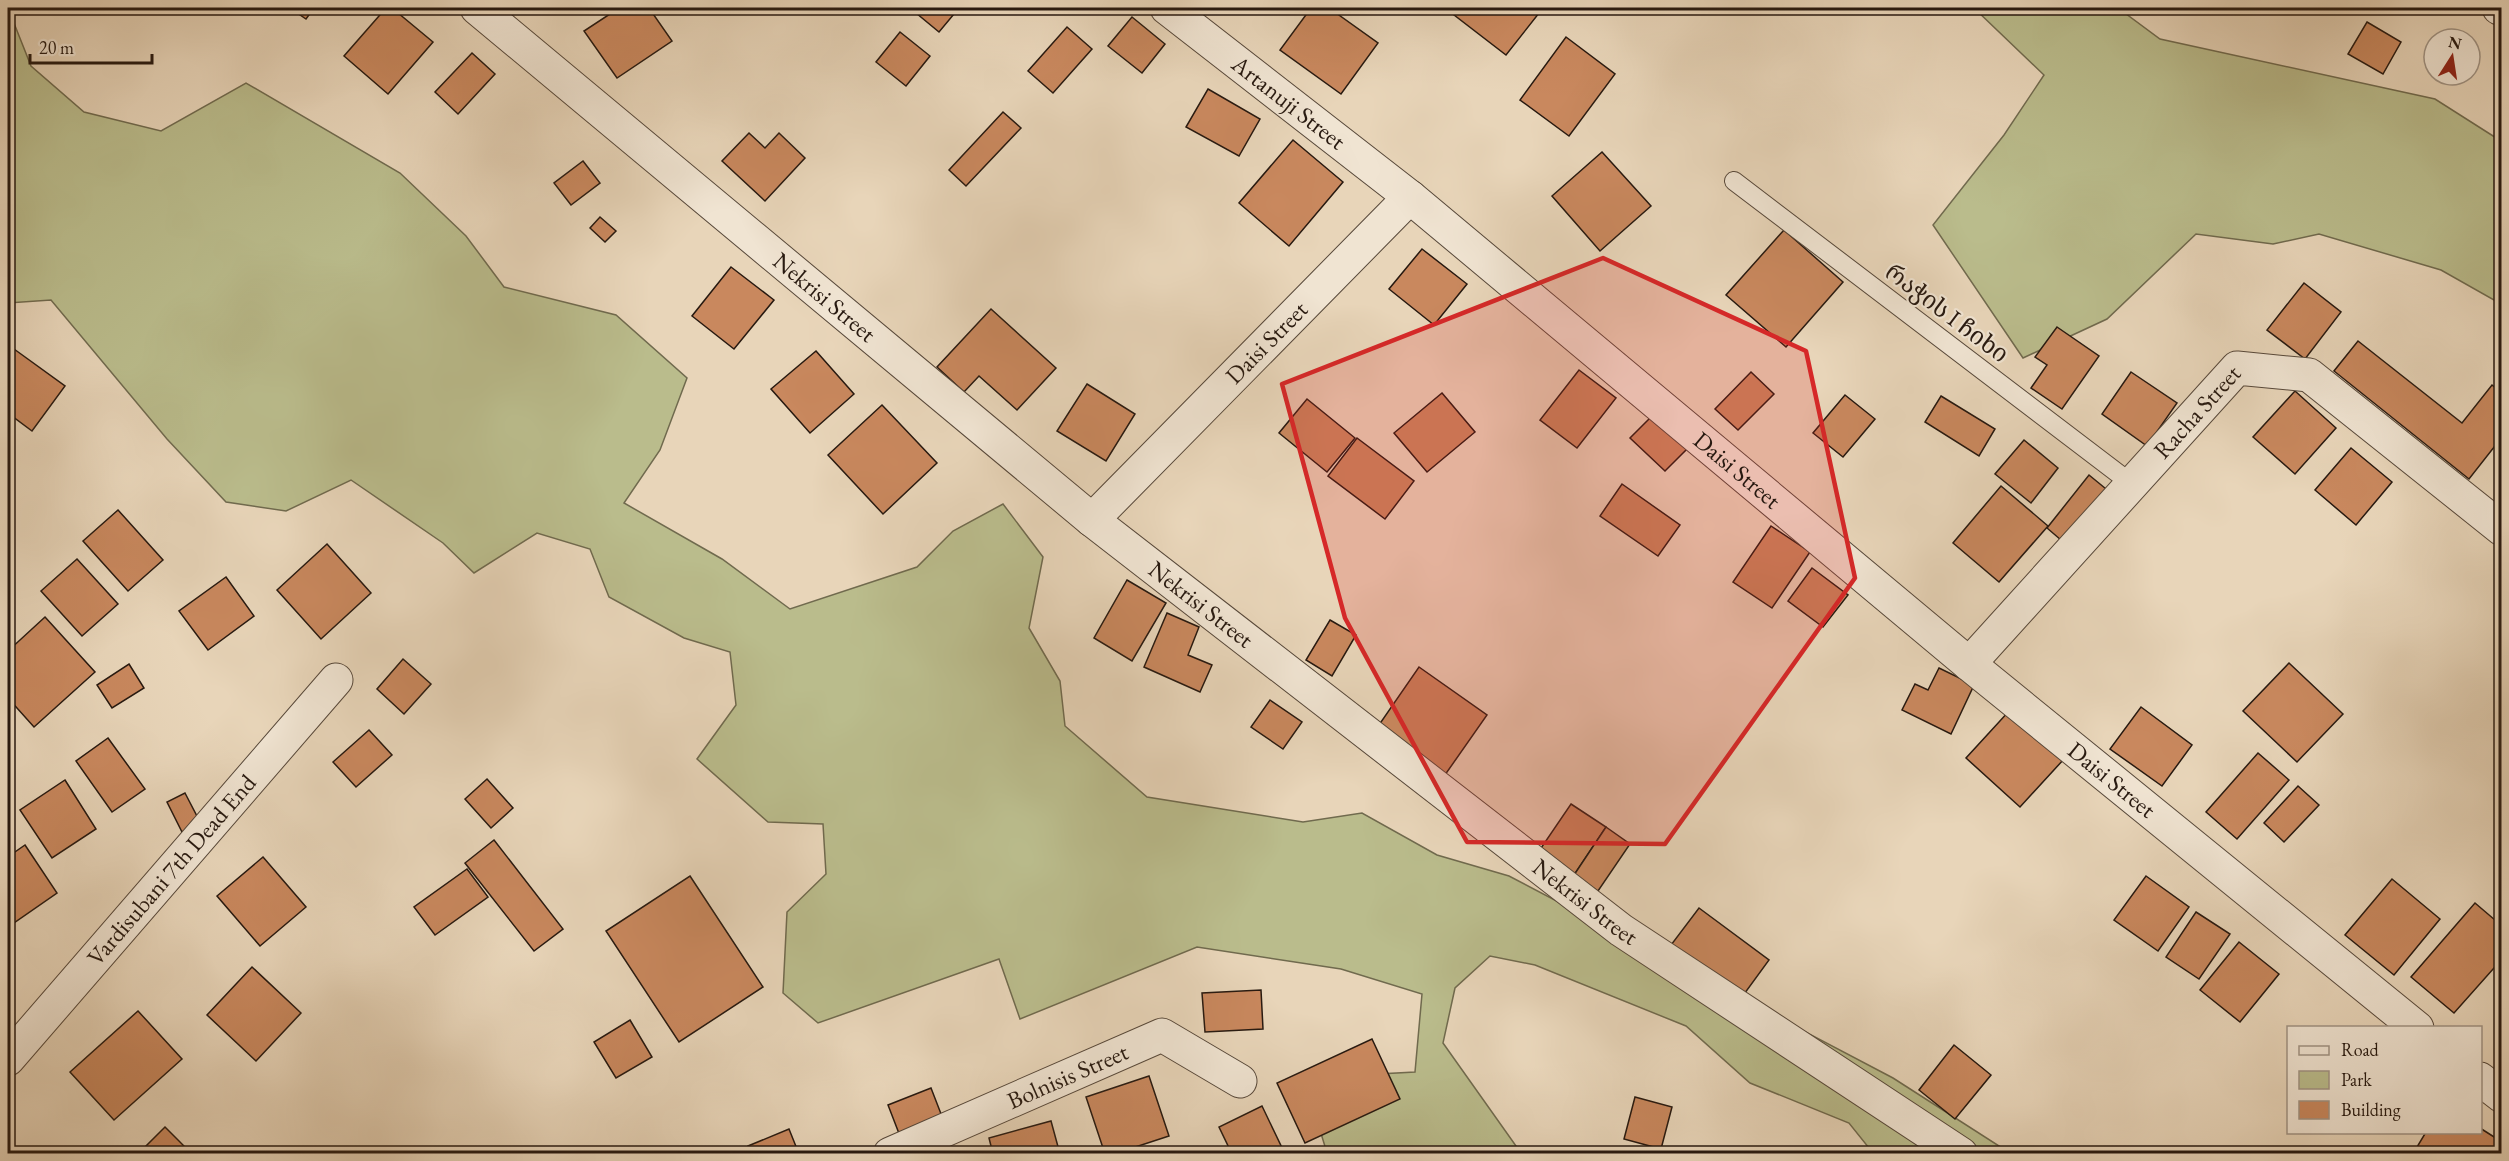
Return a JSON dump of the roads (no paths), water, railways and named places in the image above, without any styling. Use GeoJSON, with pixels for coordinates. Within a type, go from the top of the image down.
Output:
{"type":"FeatureCollection","features":[{"type":"Feature","properties":{"kind":"street","name":"Nekrisi Street"},"geometry":{"type":"LineString","coordinates":[[477,8],[1092,520],[1621,930],[1961,1154]]}},
{"type":"Feature","properties":{"kind":"street","name":"Artanuji Street"},"geometry":{"type":"LineString","coordinates":[[1167,8],[1410,197]]}},
{"type":"Feature","properties":{"kind":"street","name":"Daisi Street"},"geometry":{"type":"LineString","coordinates":[[1092,520],[1410,197],[1969,664],[2415,1026]]}},
{"type":"Feature","properties":{"kind":"street","name":"Racha Street"},"geometry":{"type":"LineString","coordinates":[[1969,664],[2238,368],[2309,375],[2502,529]]}},
{"type":"Feature","properties":{"kind":"street","name":"Vardisubani 7th Dead End"},"geometry":{"type":"LineString","coordinates":[[8,1059],[336,680]]}},
{"type":"Feature","properties":{"kind":"street","name":"Bolnisis Street"},"geometry":{"type":"LineString","coordinates":[[890,1154],[1162,1035],[1240,1081]]}},
{"type":"Feature","properties":{"kind":"street"},"geometry":{"type":"LineString","coordinates":[[2482,1080],[2502,1096]]}},
{"type":"Feature","properties":{"kind":"lane","name":"რაჭის I ჩიხი"},"geometry":{"type":"LineString","coordinates":[[1734,181],[2132,484]]}}]}
